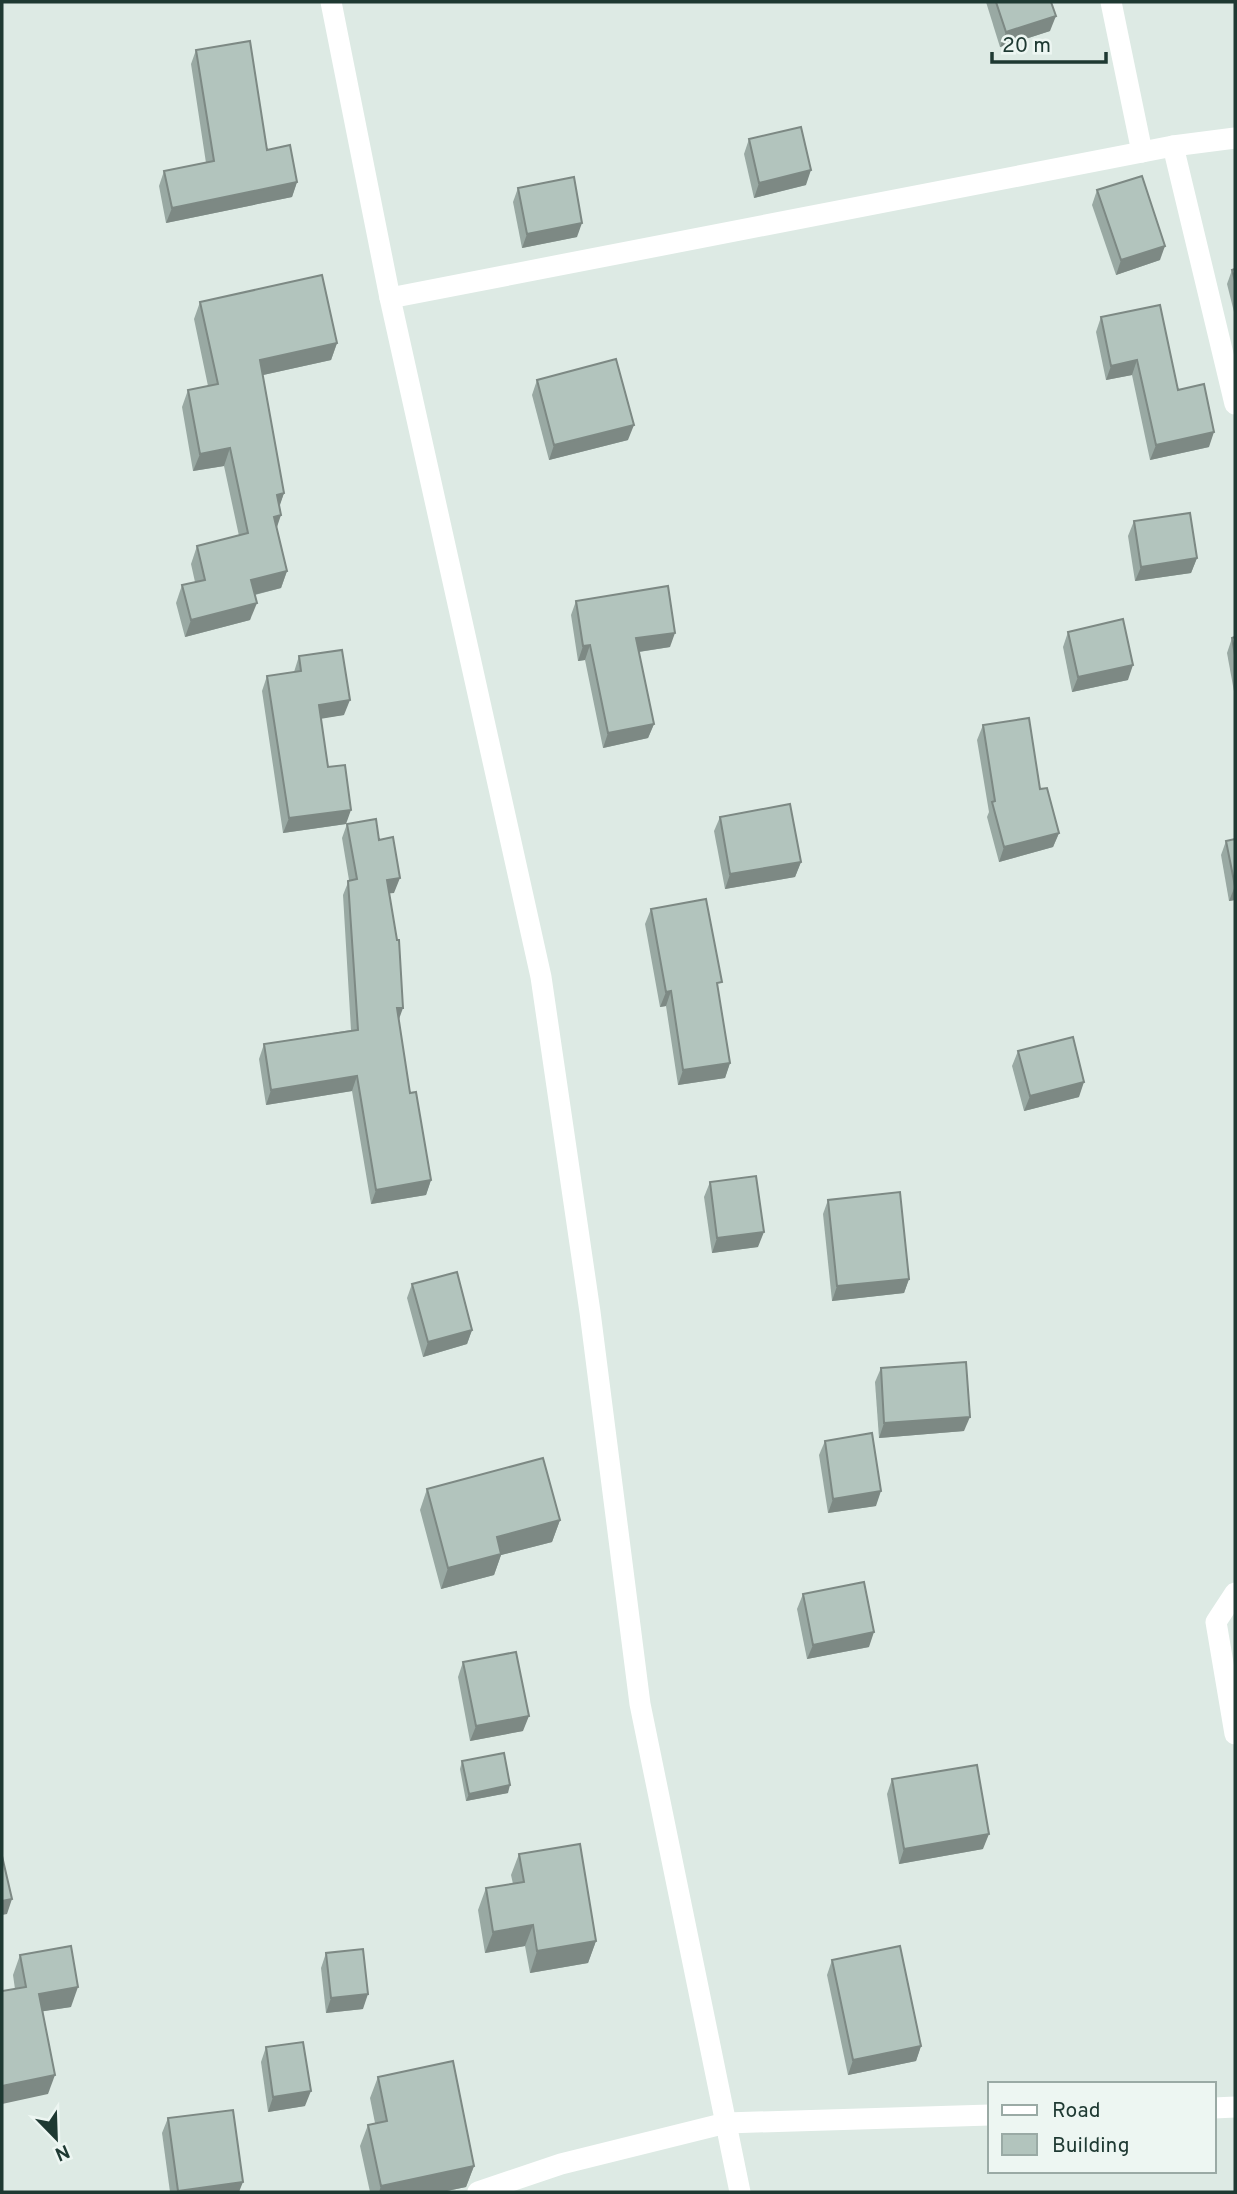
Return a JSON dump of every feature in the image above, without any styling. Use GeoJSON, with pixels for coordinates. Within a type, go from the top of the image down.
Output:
{"type":"FeatureCollection","features":[{"type":"Feature","properties":{"kind":"street"},"geometry":{"type":"LineString","coordinates":[[331,2],[390,298],[541,977],[590,1312],[640,1704],[740,2192]]}},
{"type":"Feature","properties":{"kind":"street"},"geometry":{"type":"LineString","coordinates":[[1111,2],[1142,152]]}},
{"type":"Feature","properties":{"kind":"street"},"geometry":{"type":"LineString","coordinates":[[390,298],[1173,146],[1235,138]]}},
{"type":"Feature","properties":{"kind":"street"},"geometry":{"type":"LineString","coordinates":[[1173,146],[1235,404]]}},
{"type":"Feature","properties":{"kind":"street"},"geometry":{"type":"LineString","coordinates":[[1235,1593],[1216,1622],[1235,1734]]}},
{"type":"Feature","properties":{"kind":"street"},"geometry":{"type":"LineString","coordinates":[[1216,2108],[1235,2107]]}},
{"type":"Feature","properties":{"kind":"street"},"geometry":{"type":"LineString","coordinates":[[478,2192],[561,2164],[726,2123],[988,2115]]}},
{"type":"Feature","properties":{"kind":"building"},"geometry":{"type":"Polygon","coordinates":[[[996,2],[1051,2],[1056,16],[1006,32],[996,2]]]}},
{"type":"Feature","properties":{"kind":"building"},"geometry":{"type":"Polygon","coordinates":[[[250,41],[267,150],[290,145],[297,182],[172,208],[164,171],[214,161],[196,50],[250,41]]]}},
{"type":"Feature","properties":{"kind":"building"},"geometry":{"type":"Polygon","coordinates":[[[801,127],[811,170],[759,183],[749,139],[801,127]]]}},
{"type":"Feature","properties":{"kind":"building"},"geometry":{"type":"Polygon","coordinates":[[[1142,176],[1165,246],[1121,260],[1097,190],[1142,176]]]}},
{"type":"Feature","properties":{"kind":"building"},"geometry":{"type":"Polygon","coordinates":[[[574,177],[582,223],[527,234],[518,188],[574,177]]]}},
{"type":"Feature","properties":{"kind":"building"},"geometry":{"type":"Polygon","coordinates":[[[322,275],[337,343],[260,360],[284,493],[277,495],[281,515],[274,517],[287,571],[251,580],[257,603],[191,620],[182,585],[205,580],[197,546],[248,533],[230,448],[200,454],[188,390],[218,384],[200,302],[322,275]]]}},
{"type":"Feature","properties":{"kind":"building"},"geometry":{"type":"Polygon","coordinates":[[[1160,305],[1178,390],[1204,384],[1214,432],[1156,445],[1137,360],[1111,366],[1101,317],[1160,305]]]}},
{"type":"Feature","properties":{"kind":"building"},"geometry":{"type":"Polygon","coordinates":[[[616,359],[634,425],[554,445],[537,380],[616,359]]]}},
{"type":"Feature","properties":{"kind":"building"},"geometry":{"type":"Polygon","coordinates":[[[1190,513],[1197,558],[1141,567],[1134,521],[1190,513]]]}},
{"type":"Feature","properties":{"kind":"building"},"geometry":{"type":"Polygon","coordinates":[[[668,586],[675,633],[636,638],[654,724],[608,733],[590,645],[583,646],[576,601],[668,586]]]}},
{"type":"Feature","properties":{"kind":"building"},"geometry":{"type":"Polygon","coordinates":[[[1123,619],[1133,665],[1078,677],[1068,632],[1123,619]]]}},
{"type":"Feature","properties":{"kind":"building"},"geometry":{"type":"Polygon","coordinates":[[[342,650],[350,700],[319,705],[328,767],[345,765],[351,810],[289,818],[267,676],[301,671],[299,656],[342,650]]]}},
{"type":"Feature","properties":{"kind":"building"},"geometry":{"type":"Polygon","coordinates":[[[1029,718],[1040,789],[1047,788],[1059,833],[1004,847],[992,802],[995,801],[983,725],[1029,718]]]}},
{"type":"Feature","properties":{"kind":"building"},"geometry":{"type":"Polygon","coordinates":[[[790,804],[801,862],[730,874],[720,817],[790,804]]]}},
{"type":"Feature","properties":{"kind":"building"},"geometry":{"type":"Polygon","coordinates":[[[376,819],[379,840],[393,837],[400,878],[387,880],[399,940],[403,1008],[397,1008],[410,1093],[416,1092],[431,1180],[376,1190],[357,1076],[271,1090],[264,1044],[358,1030],[348,881],[357,879],[347,824],[376,819]]]}},
{"type":"Feature","properties":{"kind":"building"},"geometry":{"type":"Polygon","coordinates":[[[1235,839],[1235,886],[1226,841],[1235,839]]]}},
{"type":"Feature","properties":{"kind":"building"},"geometry":{"type":"Polygon","coordinates":[[[706,899],[722,982],[717,983],[730,1063],[683,1070],[671,991],[666,992],[651,909],[706,899]]]}},
{"type":"Feature","properties":{"kind":"building"},"geometry":{"type":"Polygon","coordinates":[[[1073,1037],[1084,1082],[1030,1096],[1018,1051],[1073,1037]]]}},
{"type":"Feature","properties":{"kind":"building"},"geometry":{"type":"Polygon","coordinates":[[[756,1176],[764,1232],[717,1238],[710,1182],[756,1176]]]}},
{"type":"Feature","properties":{"kind":"building"},"geometry":{"type":"Polygon","coordinates":[[[900,1192],[909,1279],[837,1286],[828,1200],[900,1192]]]}},
{"type":"Feature","properties":{"kind":"building"},"geometry":{"type":"Polygon","coordinates":[[[457,1272],[472,1330],[428,1342],[412,1284],[457,1272]]]}},
{"type":"Feature","properties":{"kind":"building"},"geometry":{"type":"Polygon","coordinates":[[[966,1362],[970,1417],[884,1423],[881,1368],[966,1362]]]}},
{"type":"Feature","properties":{"kind":"building"},"geometry":{"type":"Polygon","coordinates":[[[872,1433],[881,1491],[833,1499],[825,1441],[872,1433]]]}},
{"type":"Feature","properties":{"kind":"building"},"geometry":{"type":"Polygon","coordinates":[[[543,1458],[560,1520],[497,1537],[501,1554],[448,1568],[427,1489],[543,1458]]]}},
{"type":"Feature","properties":{"kind":"building"},"geometry":{"type":"Polygon","coordinates":[[[864,1582],[874,1632],[813,1645],[803,1594],[864,1582]]]}},
{"type":"Feature","properties":{"kind":"building"},"geometry":{"type":"Polygon","coordinates":[[[516,1652],[529,1716],[476,1726],[463,1662],[516,1652]]]}},
{"type":"Feature","properties":{"kind":"building"},"geometry":{"type":"Polygon","coordinates":[[[504,1753],[510,1785],[469,1794],[462,1761],[504,1753]]]}},
{"type":"Feature","properties":{"kind":"building"},"geometry":{"type":"Polygon","coordinates":[[[977,1765],[989,1834],[904,1849],[892,1779],[977,1765]]]}},
{"type":"Feature","properties":{"kind":"building"},"geometry":{"type":"Polygon","coordinates":[[[580,1844],[596,1941],[537,1951],[533,1925],[493,1932],[486,1888],[524,1882],[519,1854],[580,1844]]]}},
{"type":"Feature","properties":{"kind":"building"},"geometry":{"type":"Polygon","coordinates":[[[2,1856],[12,1899],[2,1901],[2,1856]]]}},
{"type":"Feature","properties":{"kind":"building"},"geometry":{"type":"Polygon","coordinates":[[[71,1946],[78,1987],[39,1994],[55,2075],[2,2086],[2,1991],[26,1987],[20,1955],[71,1946]]]}},
{"type":"Feature","properties":{"kind":"building"},"geometry":{"type":"Polygon","coordinates":[[[900,1946],[921,2046],[853,2060],[832,1960],[900,1946]]]}},
{"type":"Feature","properties":{"kind":"building"},"geometry":{"type":"Polygon","coordinates":[[[363,1949],[368,1994],[331,1998],[326,1953],[363,1949]]]}},
{"type":"Feature","properties":{"kind":"building"},"geometry":{"type":"Polygon","coordinates":[[[303,2042],[311,2091],[273,2097],[266,2047],[303,2042]]]}},
{"type":"Feature","properties":{"kind":"building"},"geometry":{"type":"Polygon","coordinates":[[[453,2061],[474,2166],[381,2186],[368,2125],[387,2121],[378,2077],[453,2061]]]}},
{"type":"Feature","properties":{"kind":"building"},"geometry":{"type":"Polygon","coordinates":[[[233,2110],[243,2182],[178,2191],[168,2118],[233,2110]]]}}]}
